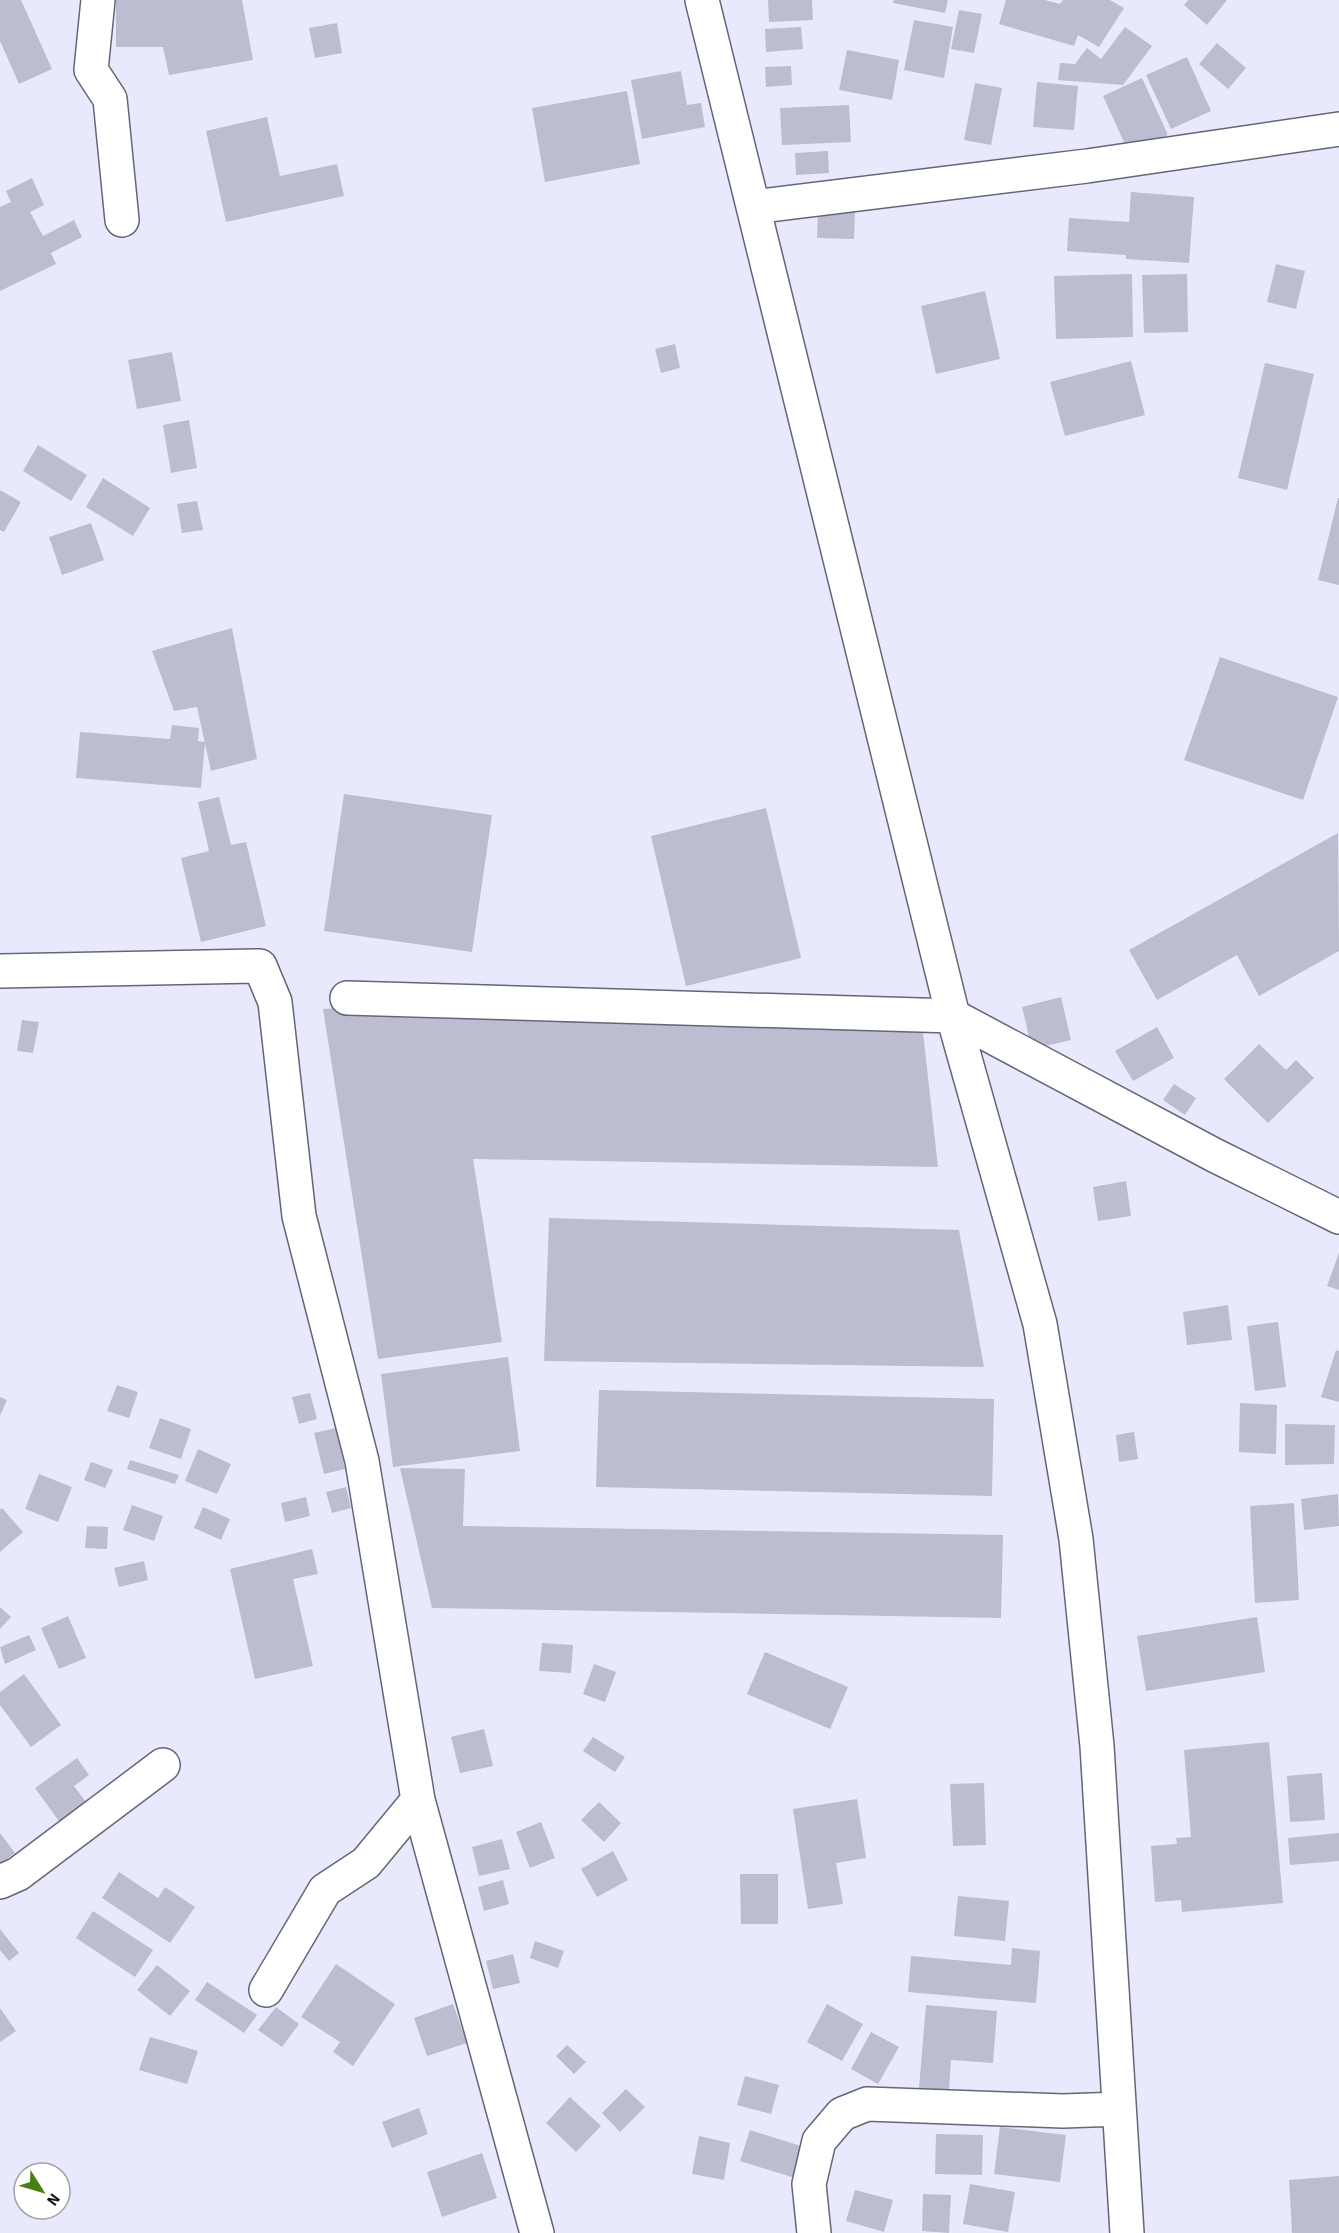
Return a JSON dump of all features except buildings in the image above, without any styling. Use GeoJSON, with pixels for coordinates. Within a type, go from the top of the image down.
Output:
{"type":"FeatureCollection","features":[{"type":"Feature","properties":{"kind":"street"},"geometry":{"type":"LineString","coordinates":[[98,0],[91,70],[110,99],[122,220]]}},
{"type":"Feature","properties":{"kind":"street"},"geometry":{"type":"LineString","coordinates":[[702,0],[953,1016],[1040,1324],[1076,1539],[1097,1746],[1127,2233]]}},
{"type":"Feature","properties":{"kind":"street"},"geometry":{"type":"LineString","coordinates":[[753,207],[1087,166],[1339,129]]}},
{"type":"Feature","properties":{"kind":"street"},"geometry":{"type":"LineString","coordinates":[[0,971],[260,966],[275,1002],[299,1216],[362,1461],[418,1800],[537,2233]]}},
{"type":"Feature","properties":{"kind":"street"},"geometry":{"type":"LineString","coordinates":[[347,998],[953,1016],[1214,1155],[1339,1217]]}},
{"type":"Feature","properties":{"kind":"street"},"geometry":{"type":"LineString","coordinates":[[0,1882],[18,1874],[163,1765]]}},
{"type":"Feature","properties":{"kind":"street"},"geometry":{"type":"LineString","coordinates":[[266,1990],[325,1890],[366,1863],[418,1800]]}},
{"type":"Feature","properties":{"kind":"street"},"geometry":{"type":"LineString","coordinates":[[814,2233],[809,2184],[819,2140],[842,2114],[867,2104],[1063,2111],[1119,2109]]}}]}
